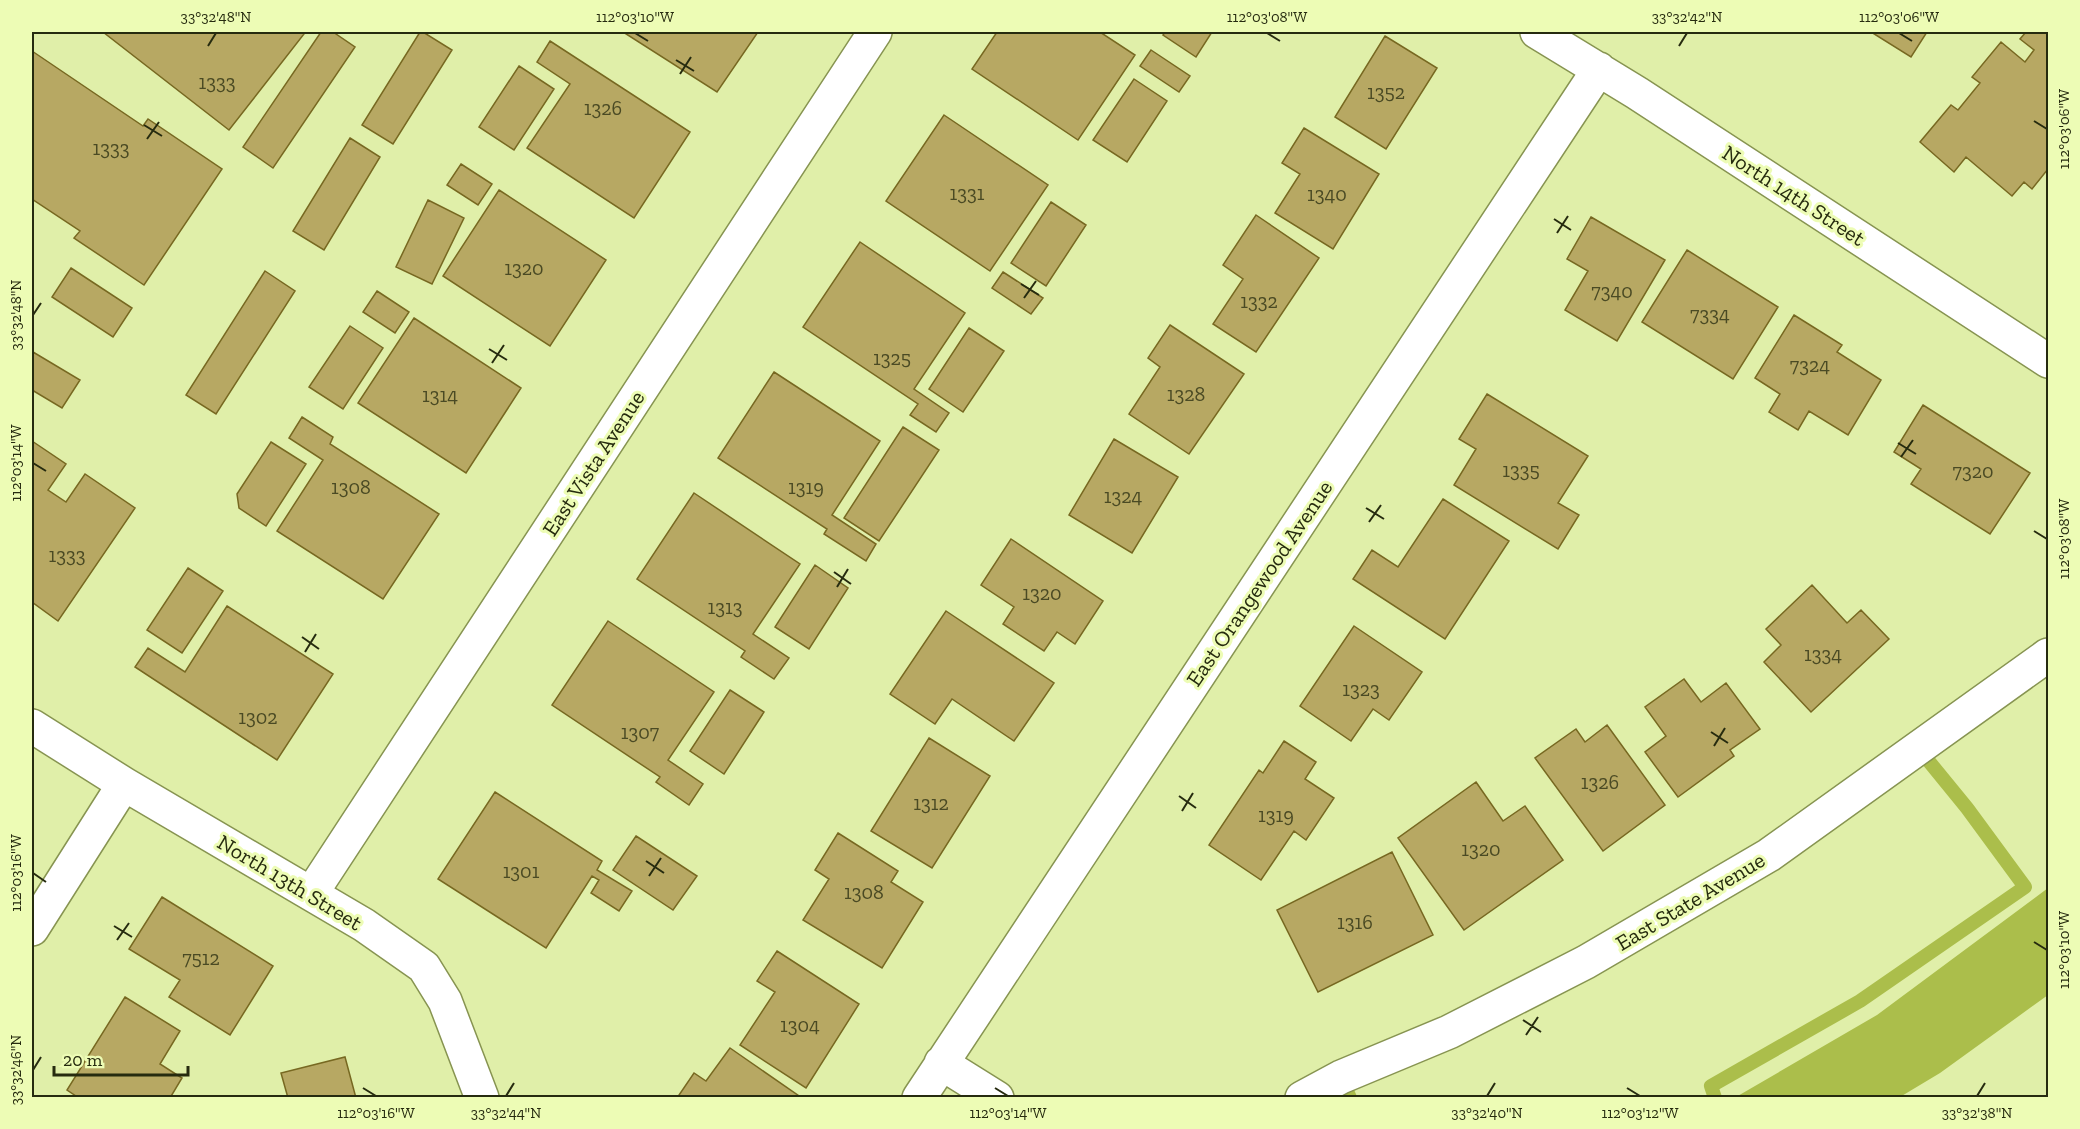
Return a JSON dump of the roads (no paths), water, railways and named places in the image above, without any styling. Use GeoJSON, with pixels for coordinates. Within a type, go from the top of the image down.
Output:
{"type":"FeatureCollection","features":[{"type":"Feature","properties":{"kind":"street","name":"East Vista Avenue"},"geometry":{"type":"LineString","coordinates":[[311,894],[875,32]]}},
{"type":"Feature","properties":{"kind":"street","name":"North 14th Street"},"geometry":{"type":"LineString","coordinates":[[1537,32],[1599,69],[2049,361]]}},
{"type":"Feature","properties":{"kind":"street","name":"East Orangewood Avenue"},"geometry":{"type":"LineString","coordinates":[[919,1098],[1599,69]]}},
{"type":"Feature","properties":{"kind":"street","name":"East State Avenue"},"geometry":{"type":"LineString","coordinates":[[1302,1098],[1341,1077],[1449,1032],[1586,962],[1759,861],[2049,655]]}},
{"type":"Feature","properties":{"kind":"street","name":"North 13th Street"},"geometry":{"type":"LineString","coordinates":[[32,726],[124,784],[364,925],[424,967],[445,1001],[482,1098]]}},
{"type":"Feature","properties":{"kind":"street"},"geometry":{"type":"LineString","coordinates":[[32,929],[124,784]]}},
{"type":"Feature","properties":{"kind":"street"},"geometry":{"type":"LineString","coordinates":[[941,1063],[997,1098]]}},
{"type":"Feature","properties":{"kind":"waterway"},"geometry":{"type":"LineString","coordinates":[[1715,1098],[1711,1086],[1860,1001],[2025,887],[1967,808],[1918,748]]}},
{"type":"Feature","properties":{"kind":"waterway"},"geometry":{"type":"LineString","coordinates":[[1341,1077],[1350,1098]]}}]}
